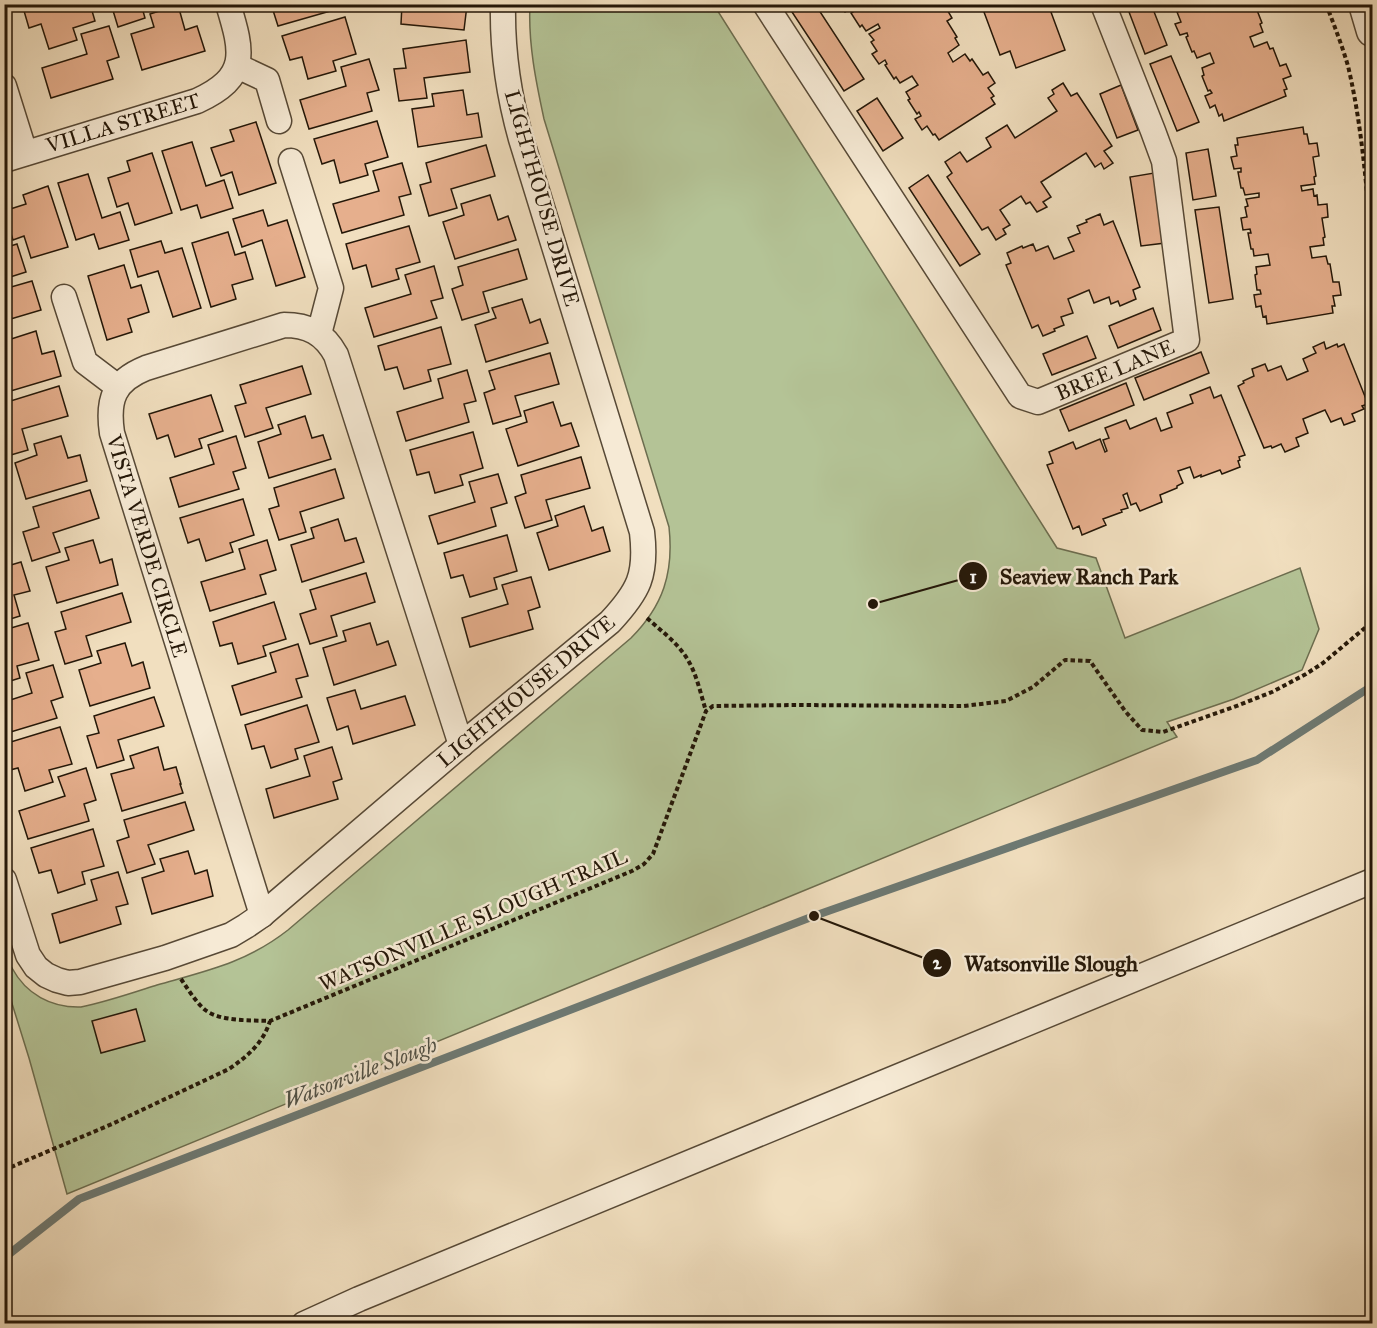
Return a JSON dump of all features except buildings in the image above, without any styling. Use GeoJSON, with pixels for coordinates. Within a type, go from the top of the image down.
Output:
{"type":"FeatureCollection","features":[{"type":"Feature","properties":{"kind":"street"},"geometry":{"type":"LineString","coordinates":[[228,4],[240,48],[237,66],[267,80],[279,121]]}},
{"type":"Feature","properties":{"kind":"street","name":"LIGHTHOUSE DRIVE"},"geometry":{"type":"LineString","coordinates":[[4,880],[28,955],[36,967],[46,975],[68,983],[80,982],[154,961],[231,935],[262,915],[460,745],[610,622],[628,602],[644,564],[642,532],[511,103],[503,37],[503,4]]}},
{"type":"Feature","properties":{"kind":"street","name":"BREE LANE"},"geometry":{"type":"LineString","coordinates":[[765,4],[1020,396],[1038,402],[1187,340],[1164,161],[1103,4]]}},
{"type":"Feature","properties":{"kind":"street"},"geometry":{"type":"LineString","coordinates":[[1364,4],[1372,31]]}},
{"type":"Feature","properties":{"kind":"street","name":"VILLA STREET"},"geometry":{"type":"LineString","coordinates":[[15,157],[197,101],[224,86],[237,66]]}},
{"type":"Feature","properties":{"kind":"street"},"geometry":{"type":"LineString","coordinates":[[4,86],[15,157]]}},
{"type":"Feature","properties":{"kind":"street"},"geometry":{"type":"LineString","coordinates":[[291,161],[331,288],[319,334]]}},
{"type":"Feature","properties":{"kind":"street"},"geometry":{"type":"LineString","coordinates":[[64,297],[85,362],[118,387],[132,373],[284,326],[297,326],[319,334],[330,344],[336,355],[460,745]]}},
{"type":"Feature","properties":{"kind":"street","name":"VISTA VERDE CIRCLE"},"geometry":{"type":"LineString","coordinates":[[118,387],[111,406],[112,433],[262,915]]}},
{"type":"Feature","properties":{"kind":"street"},"geometry":{"type":"LineString","coordinates":[[304,1323],[1372,881]]}},
{"type":"Feature","properties":{"kind":"path"},"geometry":{"type":"LineString","coordinates":[[1326,4],[1347,65],[1355,104],[1362,141],[1372,245]]}},
{"type":"Feature","properties":{"kind":"path"},"geometry":{"type":"LineString","coordinates":[[628,602],[672,640],[685,655],[698,682],[706,711],[713,706],[964,706],[1006,701],[1033,687],[1065,660],[1082,660],[1090,661],[1125,711],[1142,730],[1163,732],[1234,708],[1272,692],[1323,663],[1372,622]]}},
{"type":"Feature","properties":{"kind":"path","name":"WATSONVILLE SLOUGH TRAIL"},"geometry":{"type":"LineString","coordinates":[[181,978],[197,1002],[212,1014],[221,1017],[270,1021],[632,871],[644,864],[653,854],[706,711]]}},
{"type":"Feature","properties":{"kind":"path"},"geometry":{"type":"LineString","coordinates":[[4,1170],[112,1125],[229,1069],[247,1056],[260,1041],[270,1021]]}},
{"type":"Feature","properties":{"kind":"green space"},"geometry":{"type":"Polygon","coordinates":[[[530,5],[714,5],[1057,548],[1096,558],[1125,638],[1300,568],[1319,629],[1302,670],[1234,699],[1167,722],[1177,737],[67,1194],[4,971],[12,968],[24,985],[40,998],[60,1005],[81,1007],[225,965],[257,951],[288,930],[631,638],[651,614],[664,588],[670,559],[669,527],[544,119],[531,48],[530,5]]]}},
{"type":"Feature","properties":{"kind":"waterway","name":"Watsonville Slough"},"geometry":{"type":"LineString","coordinates":[[4,1258],[79,1199],[814,916],[1257,760],[1372,686]]}},
{"type":"Feature","properties":{"kind":"place","name":"Seaview Ranch Park"},"geometry":{"type":"Point","coordinates":[873,604]}},
{"type":"Feature","properties":{"kind":"place","name":"Watsonville Slough"},"geometry":{"type":"Point","coordinates":[814,916]}}]}
